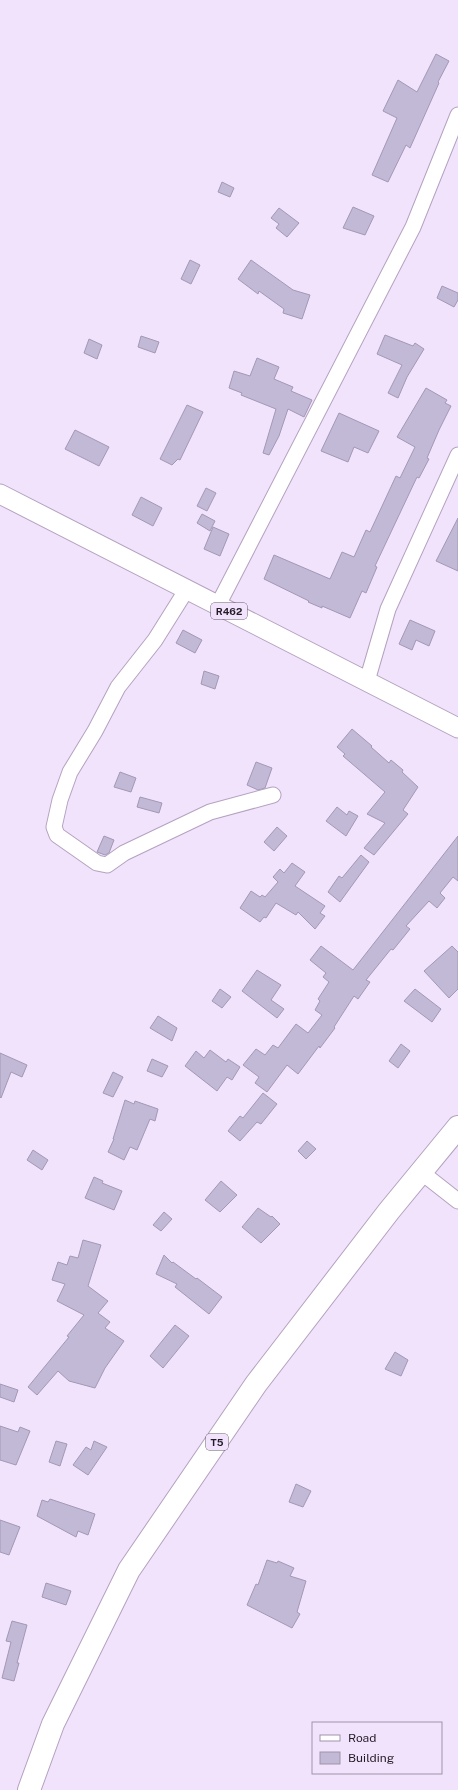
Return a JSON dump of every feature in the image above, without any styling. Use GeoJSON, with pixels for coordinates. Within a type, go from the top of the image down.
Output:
{"type":"FeatureCollection","features":[{"type":"Feature","properties":{"kind":"highway","name":"T5"},"geometry":{"type":"LineString","coordinates":[[29,1790],[53,1724],[129,1570],[256,1384],[389,1211],[458,1127]]}},
{"type":"Feature","properties":{"kind":"main road","name":"R462"},"geometry":{"type":"LineString","coordinates":[[0,494],[458,728]]}},
{"type":"Feature","properties":{"kind":"street"},"geometry":{"type":"LineString","coordinates":[[218,605],[412,227],[458,116]]}},
{"type":"Feature","properties":{"kind":"street"},"geometry":{"type":"LineString","coordinates":[[367,681],[388,608],[458,455]]}},
{"type":"Feature","properties":{"kind":"street"},"geometry":{"type":"LineString","coordinates":[[187,589],[155,640],[118,687],[95,731],[70,772],[60,800],[54,827],[57,835],[97,864],[107,865],[124,853],[210,812],[273,795]]}},
{"type":"Feature","properties":{"kind":"street"},"geometry":{"type":"LineString","coordinates":[[421,1172],[458,1201]]}},
{"type":"Feature","properties":{"kind":"building"},"geometry":{"type":"Polygon","coordinates":[[[436,54],[449,61],[438,82],[439,83],[410,148],[406,145],[388,182],[372,175],[397,118],[383,111],[398,80],[417,92],[436,54]]]}},
{"type":"Feature","properties":{"kind":"building"},"geometry":{"type":"Polygon","coordinates":[[[222,182],[234,188],[230,197],[218,192],[222,182]]]}},
{"type":"Feature","properties":{"kind":"building"},"geometry":{"type":"Polygon","coordinates":[[[353,207],[374,216],[365,235],[343,228],[353,207]]]}},
{"type":"Feature","properties":{"kind":"building"},"geometry":{"type":"Polygon","coordinates":[[[279,208],[299,223],[287,237],[276,228],[279,224],[271,218],[279,208]]]}},
{"type":"Feature","properties":{"kind":"building"},"geometry":{"type":"Polygon","coordinates":[[[190,260],[200,265],[191,284],[181,279],[190,260]]]}},
{"type":"Feature","properties":{"kind":"building"},"geometry":{"type":"Polygon","coordinates":[[[251,260],[293,290],[310,295],[302,319],[283,313],[284,309],[259,291],[258,294],[238,279],[251,260]]]}},
{"type":"Feature","properties":{"kind":"building"},"geometry":{"type":"Polygon","coordinates":[[[442,286],[458,293],[458,300],[454,307],[437,298],[442,286]]]}},
{"type":"Feature","properties":{"kind":"building"},"geometry":{"type":"Polygon","coordinates":[[[385,335],[413,346],[415,343],[424,349],[407,377],[398,398],[388,393],[402,365],[377,354],[385,335]]]}},
{"type":"Feature","properties":{"kind":"building"},"geometry":{"type":"Polygon","coordinates":[[[141,336],[159,342],[155,353],[138,347],[141,336]]]}},
{"type":"Feature","properties":{"kind":"building"},"geometry":{"type":"Polygon","coordinates":[[[89,339],[102,345],[97,359],[84,353],[89,339]]]}},
{"type":"Feature","properties":{"kind":"building"},"geometry":{"type":"Polygon","coordinates":[[[257,358],[279,367],[274,379],[293,387],[291,391],[312,400],[304,417],[288,409],[279,436],[269,455],[263,453],[276,409],[241,395],[242,393],[229,388],[234,371],[250,376],[257,358]]]}},
{"type":"Feature","properties":{"kind":"building"},"geometry":{"type":"Polygon","coordinates":[[[426,388],[447,400],[445,403],[451,406],[427,458],[429,459],[419,478],[417,477],[375,566],[377,567],[366,593],[362,591],[350,618],[322,606],[322,608],[308,602],[309,601],[264,579],[274,555],[330,579],[342,552],[354,557],[366,530],[370,532],[396,476],[400,478],[415,447],[397,437],[426,388]]]}},
{"type":"Feature","properties":{"kind":"building"},"geometry":{"type":"Polygon","coordinates":[[[187,405],[203,412],[180,460],[178,459],[172,465],[160,459],[187,405]]]}},
{"type":"Feature","properties":{"kind":"building"},"geometry":{"type":"Polygon","coordinates":[[[339,413],[379,431],[368,453],[354,447],[348,462],[321,451],[339,413]]]}},
{"type":"Feature","properties":{"kind":"building"},"geometry":{"type":"Polygon","coordinates":[[[75,430],[109,447],[99,466],[65,449],[75,430]]]}},
{"type":"Feature","properties":{"kind":"building"},"geometry":{"type":"Polygon","coordinates":[[[206,488],[216,493],[207,511],[197,506],[206,488]]]}},
{"type":"Feature","properties":{"kind":"building"},"geometry":{"type":"Polygon","coordinates":[[[141,497],[162,508],[153,526],[132,515],[141,497]]]}},
{"type":"Feature","properties":{"kind":"building"},"geometry":{"type":"Polygon","coordinates":[[[202,514],[215,521],[210,531],[197,523],[202,514]]]}},
{"type":"Feature","properties":{"kind":"building"},"geometry":{"type":"Polygon","coordinates":[[[458,518],[458,571],[436,561],[458,518]]]}},
{"type":"Feature","properties":{"kind":"building"},"geometry":{"type":"Polygon","coordinates":[[[213,527],[229,534],[220,556],[204,549],[213,527]]]}},
{"type":"Feature","properties":{"kind":"building"},"geometry":{"type":"Polygon","coordinates":[[[410,620],[435,631],[429,646],[416,640],[412,650],[399,644],[410,620]]]}},
{"type":"Feature","properties":{"kind":"building"},"geometry":{"type":"Polygon","coordinates":[[[183,630],[202,640],[195,653],[176,643],[183,630]]]}},
{"type":"Feature","properties":{"kind":"building"},"geometry":{"type":"Polygon","coordinates":[[[204,671],[219,676],[215,689],[201,684],[204,671]]]}},
{"type":"Feature","properties":{"kind":"building"},"geometry":{"type":"Polygon","coordinates":[[[352,729],[389,763],[391,760],[403,770],[402,772],[418,787],[403,810],[408,814],[374,855],[364,848],[385,823],[367,814],[385,792],[343,756],[345,754],[337,747],[352,729]]]}},
{"type":"Feature","properties":{"kind":"building"},"geometry":{"type":"Polygon","coordinates":[[[256,762],[272,768],[265,788],[258,790],[247,785],[256,762]]]}},
{"type":"Feature","properties":{"kind":"building"},"geometry":{"type":"Polygon","coordinates":[[[120,772],[136,778],[131,792],[114,787],[120,772]]]}},
{"type":"Feature","properties":{"kind":"building"},"geometry":{"type":"Polygon","coordinates":[[[140,797],[162,803],[159,813],[137,807],[140,797]]]}},
{"type":"Feature","properties":{"kind":"building"},"geometry":{"type":"Polygon","coordinates":[[[337,807],[347,815],[349,811],[358,816],[346,836],[326,821],[337,807]]]}},
{"type":"Feature","properties":{"kind":"building"},"geometry":{"type":"Polygon","coordinates":[[[277,827],[287,836],[274,851],[264,842],[277,827]]]}},
{"type":"Feature","properties":{"kind":"building"},"geometry":{"type":"Polygon","coordinates":[[[104,836],[114,840],[109,853],[105,855],[97,852],[104,836]]]}},
{"type":"Feature","properties":{"kind":"building"},"geometry":{"type":"Polygon","coordinates":[[[458,836],[458,881],[453,877],[440,893],[445,898],[437,908],[429,901],[406,926],[410,929],[393,950],[391,949],[366,980],[370,982],[358,999],[354,996],[334,1027],[335,1028],[298,1074],[287,1065],[267,1092],[255,1083],[259,1077],[243,1065],[256,1049],[265,1055],[273,1045],[278,1048],[296,1024],[308,1033],[322,1015],[315,1010],[320,1001],[318,999],[329,982],[323,977],[326,973],[310,960],[321,946],[353,970],[458,836]]]}},
{"type":"Feature","properties":{"kind":"building"},"geometry":{"type":"Polygon","coordinates":[[[361,855],[369,862],[340,902],[328,892],[339,876],[342,878],[361,855]]]}},
{"type":"Feature","properties":{"kind":"building"},"geometry":{"type":"Polygon","coordinates":[[[292,863],[305,872],[295,886],[325,906],[320,913],[325,916],[315,929],[298,912],[296,915],[276,903],[266,918],[264,917],[260,922],[240,908],[251,891],[260,897],[262,895],[265,897],[278,882],[273,877],[280,869],[284,873],[292,863]]]}},
{"type":"Feature","properties":{"kind":"building"},"geometry":{"type":"Polygon","coordinates":[[[452,946],[458,952],[458,989],[449,998],[424,971],[452,946]]]}},
{"type":"Feature","properties":{"kind":"building"},"geometry":{"type":"Polygon","coordinates":[[[257,970],[281,985],[271,1000],[284,1009],[277,1018],[242,991],[257,970]]]}},
{"type":"Feature","properties":{"kind":"building"},"geometry":{"type":"Polygon","coordinates":[[[220,989],[231,997],[222,1008],[212,1001],[220,989]]]}},
{"type":"Feature","properties":{"kind":"building"},"geometry":{"type":"Polygon","coordinates":[[[415,989],[441,1009],[432,1022],[404,1001],[415,989]]]}},
{"type":"Feature","properties":{"kind":"building"},"geometry":{"type":"Polygon","coordinates":[[[158,1016],[177,1028],[172,1041],[150,1028],[158,1016]]]}},
{"type":"Feature","properties":{"kind":"building"},"geometry":{"type":"Polygon","coordinates":[[[401,1044],[410,1051],[398,1068],[389,1061],[401,1044]]]}},
{"type":"Feature","properties":{"kind":"building"},"geometry":{"type":"Polygon","coordinates":[[[210,1050],[226,1062],[228,1059],[240,1067],[232,1080],[227,1077],[217,1091],[185,1066],[196,1051],[204,1058],[210,1050]]]}},
{"type":"Feature","properties":{"kind":"building"},"geometry":{"type":"Polygon","coordinates":[[[0,1053],[27,1065],[22,1077],[11,1072],[1,1098],[0,1097],[0,1053]]]}},
{"type":"Feature","properties":{"kind":"building"},"geometry":{"type":"Polygon","coordinates":[[[152,1059],[168,1066],[162,1077],[147,1071],[152,1059]]]}},
{"type":"Feature","properties":{"kind":"building"},"geometry":{"type":"Polygon","coordinates":[[[113,1072],[123,1077],[113,1097],[103,1093],[113,1072]]]}},
{"type":"Feature","properties":{"kind":"building"},"geometry":{"type":"Polygon","coordinates":[[[263,1093],[277,1104],[261,1124],[257,1122],[240,1141],[228,1131],[240,1116],[243,1118],[263,1093]]]}},
{"type":"Feature","properties":{"kind":"building"},"geometry":{"type":"Polygon","coordinates":[[[125,1100],[134,1104],[135,1101],[158,1109],[155,1121],[150,1119],[137,1150],[130,1147],[124,1160],[108,1152],[114,1139],[125,1100]]]}},
{"type":"Feature","properties":{"kind":"building"},"geometry":{"type":"Polygon","coordinates":[[[307,1141],[316,1149],[306,1159],[298,1151],[307,1141]]]}},
{"type":"Feature","properties":{"kind":"building"},"geometry":{"type":"Polygon","coordinates":[[[33,1150],[48,1160],[42,1170],[27,1160],[33,1150]]]}},
{"type":"Feature","properties":{"kind":"building"},"geometry":{"type":"Polygon","coordinates":[[[94,1177],[103,1181],[102,1183],[122,1191],[114,1210],[85,1198],[94,1177]]]}},
{"type":"Feature","properties":{"kind":"building"},"geometry":{"type":"Polygon","coordinates":[[[221,1181],[237,1195],[220,1212],[205,1200],[221,1181]]]}},
{"type":"Feature","properties":{"kind":"building"},"geometry":{"type":"Polygon","coordinates":[[[258,1208],[271,1217],[272,1216],[280,1224],[261,1243],[242,1227],[258,1208]]]}},
{"type":"Feature","properties":{"kind":"building"},"geometry":{"type":"Polygon","coordinates":[[[164,1212],[172,1219],[161,1231],[153,1225],[164,1212]]]}},
{"type":"Feature","properties":{"kind":"building"},"geometry":{"type":"Polygon","coordinates":[[[83,1240],[101,1245],[88,1286],[108,1301],[98,1313],[110,1322],[105,1328],[124,1341],[105,1368],[95,1388],[69,1381],[58,1371],[37,1395],[28,1387],[69,1337],[67,1336],[84,1315],[57,1301],[65,1284],[52,1280],[58,1262],[67,1265],[70,1256],[78,1258],[83,1240]]]}},
{"type":"Feature","properties":{"kind":"building"},"geometry":{"type":"Polygon","coordinates":[[[164,1255],[172,1263],[173,1262],[196,1279],[197,1278],[222,1297],[209,1314],[175,1287],[177,1284],[156,1274],[164,1255]]]}},
{"type":"Feature","properties":{"kind":"building"},"geometry":{"type":"Polygon","coordinates":[[[175,1325],[189,1336],[163,1368],[150,1356],[175,1325]]]}},
{"type":"Feature","properties":{"kind":"building"},"geometry":{"type":"Polygon","coordinates":[[[395,1352],[408,1360],[401,1376],[385,1369],[395,1352]]]}},
{"type":"Feature","properties":{"kind":"building"},"geometry":{"type":"Polygon","coordinates":[[[0,1384],[18,1390],[14,1402],[0,1397],[0,1384]]]}},
{"type":"Feature","properties":{"kind":"building"},"geometry":{"type":"Polygon","coordinates":[[[0,1426],[18,1432],[20,1427],[30,1431],[16,1465],[0,1460],[0,1426]]]}},
{"type":"Feature","properties":{"kind":"building"},"geometry":{"type":"Polygon","coordinates":[[[56,1441],[67,1444],[60,1466],[49,1462],[56,1441]]]}},
{"type":"Feature","properties":{"kind":"building"},"geometry":{"type":"Polygon","coordinates":[[[94,1441],[107,1447],[88,1475],[73,1465],[86,1447],[91,1450],[94,1441]]]}},
{"type":"Feature","properties":{"kind":"building"},"geometry":{"type":"Polygon","coordinates":[[[296,1484],[311,1491],[303,1507],[289,1502],[296,1484]]]}},
{"type":"Feature","properties":{"kind":"building"},"geometry":{"type":"Polygon","coordinates":[[[50,1499],[95,1514],[88,1535],[78,1531],[76,1537],[37,1516],[42,1500],[48,1502],[50,1499]]]}},
{"type":"Feature","properties":{"kind":"building"},"geometry":{"type":"Polygon","coordinates":[[[0,1520],[20,1527],[9,1555],[0,1552],[0,1520]]]}},
{"type":"Feature","properties":{"kind":"building"},"geometry":{"type":"Polygon","coordinates":[[[267,1560],[277,1563],[278,1561],[294,1568],[290,1576],[306,1581],[297,1612],[300,1614],[292,1628],[247,1605],[256,1584],[258,1585],[267,1560]]]}},
{"type":"Feature","properties":{"kind":"building"},"geometry":{"type":"Polygon","coordinates":[[[46,1583],[71,1591],[66,1605],[42,1597],[46,1583]]]}},
{"type":"Feature","properties":{"kind":"building"},"geometry":{"type":"Polygon","coordinates":[[[12,1621],[27,1625],[14,1681],[2,1678],[11,1642],[6,1641],[12,1621]]]}}]}
